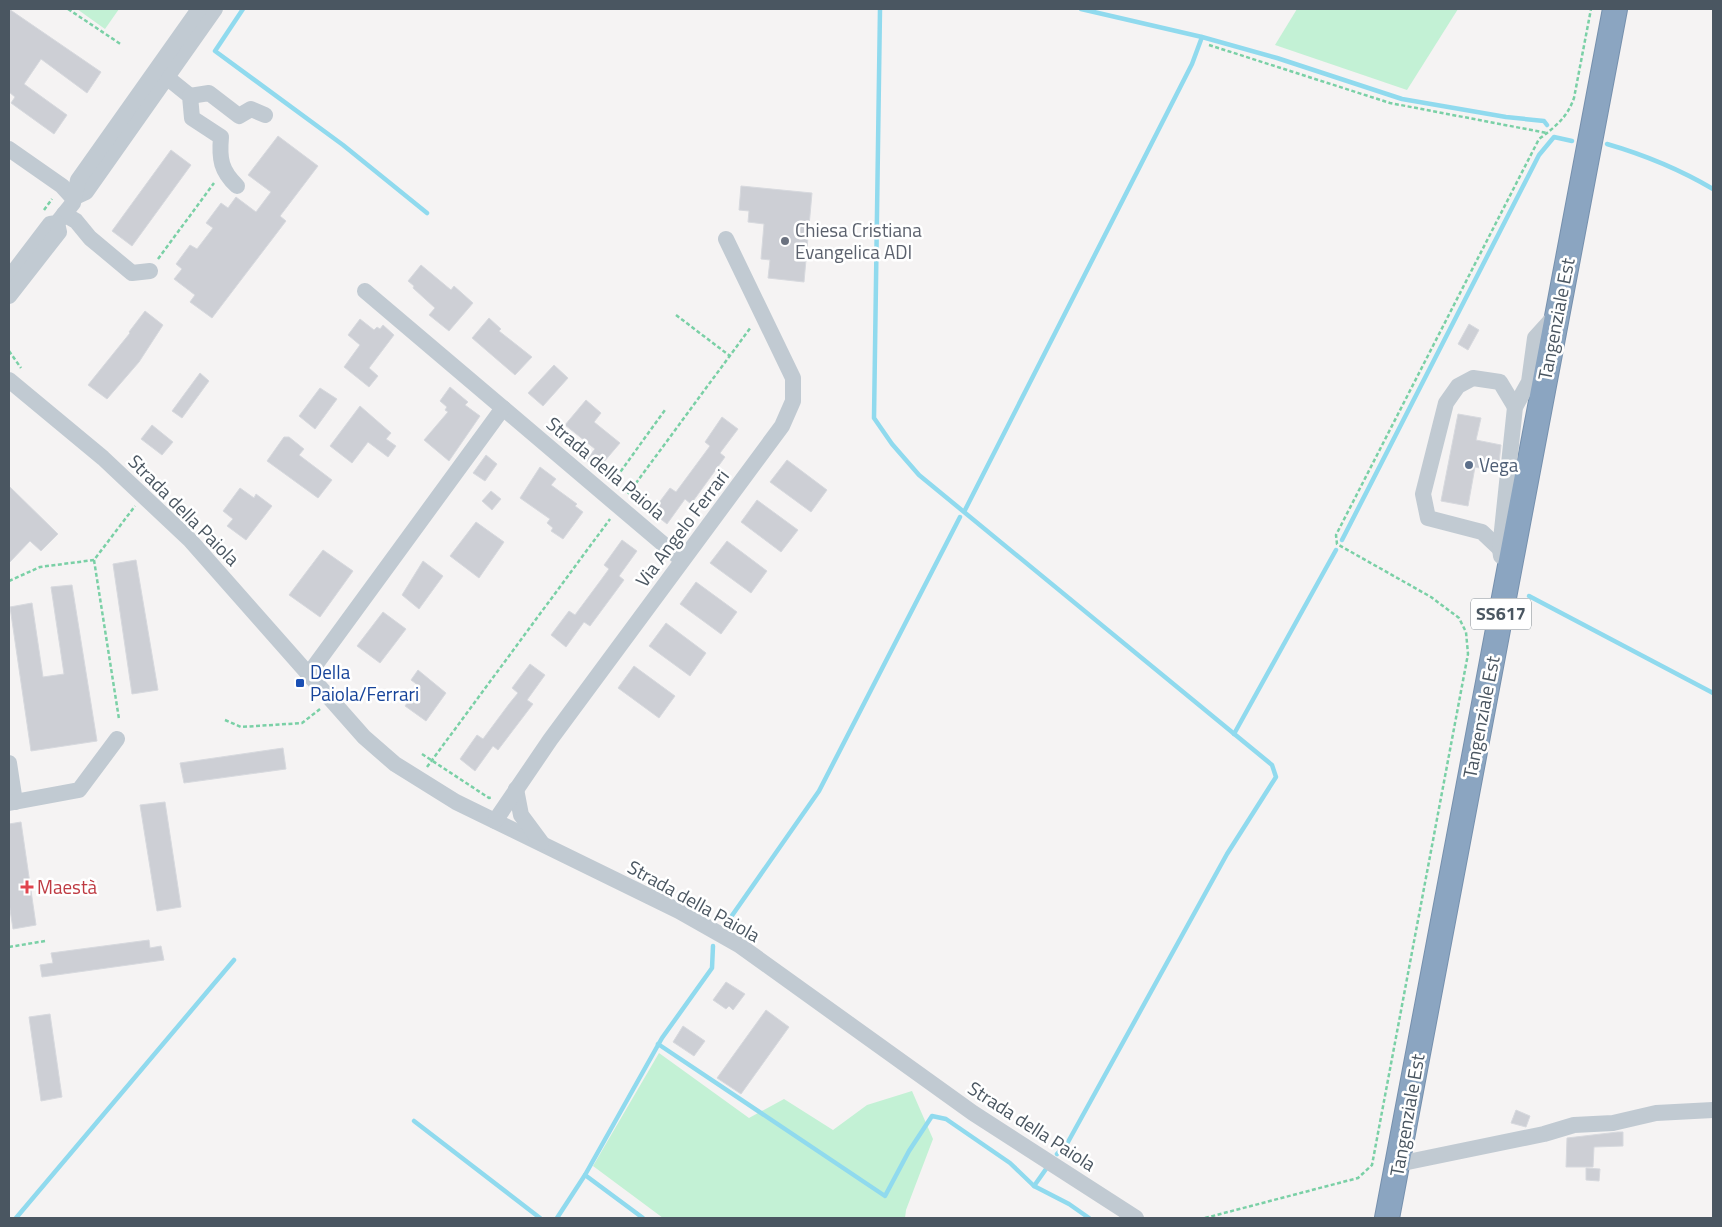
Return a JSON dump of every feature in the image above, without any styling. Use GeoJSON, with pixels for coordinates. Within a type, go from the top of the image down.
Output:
{"type":"FeatureCollection","features":[{"type":"Feature","properties":{"kind":"highway","name":"Tangenziale Est"},"geometry":{"type":"LineString","coordinates":[[1387,1218],[1507,583],[1555,316],[1615,9]]}},
{"type":"Feature","properties":{"kind":"street"},"geometry":{"type":"LineString","coordinates":[[73,198],[86,192],[162,73],[199,9]]}},
{"type":"Feature","properties":{"kind":"street"},"geometry":{"type":"LineString","coordinates":[[162,73],[215,9]]}},
{"type":"Feature","properties":{"kind":"street"},"geometry":{"type":"LineString","coordinates":[[162,73],[190,96],[192,118],[221,138]]}},
{"type":"Feature","properties":{"kind":"street"},"geometry":{"type":"LineString","coordinates":[[190,96],[209,93],[239,116]]}},
{"type":"Feature","properties":{"kind":"street"},"geometry":{"type":"LineString","coordinates":[[231,180],[220,152],[221,138],[239,116],[251,109],[265,115]]}},
{"type":"Feature","properties":{"kind":"street"},"geometry":{"type":"LineString","coordinates":[[9,149],[62,186],[73,198],[73,203],[61,218],[50,224],[9,278]]}},
{"type":"Feature","properties":{"kind":"street"},"geometry":{"type":"LineString","coordinates":[[61,218],[76,221],[90,238],[132,273],[150,271]]}},
{"type":"Feature","properties":{"kind":"street"},"geometry":{"type":"LineString","coordinates":[[9,296],[59,232],[61,218]]}},
{"type":"Feature","properties":{"kind":"street","name":"Via Angelo Ferrari"},"geometry":{"type":"LineString","coordinates":[[495,820],[682,560],[782,426],[793,401],[793,378],[726,239]]}},
{"type":"Feature","properties":{"kind":"street","name":"Strada della Paiola"},"geometry":{"type":"LineString","coordinates":[[364,291],[682,560]]}},
{"type":"Feature","properties":{"kind":"street"},"geometry":{"type":"LineString","coordinates":[[1507,583],[1500,549],[1516,407],[1529,382],[1535,338],[1555,316]]}},
{"type":"Feature","properties":{"kind":"street"},"geometry":{"type":"LineString","coordinates":[[1500,549],[1482,532],[1428,518],[1423,494],[1446,403],[1458,386],[1472,378],[1500,382],[1516,407]]}},
{"type":"Feature","properties":{"kind":"street","name":"Strada della Paiola"},"geometry":{"type":"LineString","coordinates":[[12,380],[144,494],[190,540],[364,737],[395,764],[426,785],[544,846],[679,911],[739,945],[973,1112],[1136,1218]]}},
{"type":"Feature","properties":{"kind":"street"},"geometry":{"type":"LineString","coordinates":[[308,675],[503,408]]}},
{"type":"Feature","properties":{"kind":"street"},"geometry":{"type":"LineString","coordinates":[[9,762],[12,803],[79,790],[117,739]]}},
{"type":"Feature","properties":{"kind":"street"},"geometry":{"type":"LineString","coordinates":[[516,789],[521,815],[544,846]]}},
{"type":"Feature","properties":{"kind":"street"},"geometry":{"type":"LineString","coordinates":[[1398,1164],[1544,1134],[1574,1125],[1613,1123],[1656,1113],[1713,1110]]}},
{"type":"Feature","properties":{"kind":"path"},"geometry":{"type":"LineString","coordinates":[[68,9],[122,45]]}},
{"type":"Feature","properties":{"kind":"path"},"geometry":{"type":"LineString","coordinates":[[1205,1218],[1358,1178],[1372,1165],[1468,654],[1466,632],[1459,618],[1431,597],[1337,544],[1336,535],[1539,139],[1559,124],[1569,112],[1574,98],[1591,9]]}},
{"type":"Feature","properties":{"kind":"path"},"geometry":{"type":"LineString","coordinates":[[1209,45],[1390,103],[1547,133]]}},
{"type":"Feature","properties":{"kind":"path"},"geometry":{"type":"LineString","coordinates":[[150,271],[215,181],[231,180]]}},
{"type":"Feature","properties":{"kind":"path"},"geometry":{"type":"LineString","coordinates":[[427,767],[762,313]]}},
{"type":"Feature","properties":{"kind":"path"},"geometry":{"type":"LineString","coordinates":[[676,315],[730,356]]}},
{"type":"Feature","properties":{"kind":"path"},"geometry":{"type":"LineString","coordinates":[[604,493],[665,410]]}},
{"type":"Feature","properties":{"kind":"path"},"geometry":{"type":"LineString","coordinates":[[9,581],[40,567],[94,560],[144,494]]}},
{"type":"Feature","properties":{"kind":"path"},"geometry":{"type":"LineString","coordinates":[[94,560],[119,719]]}},
{"type":"Feature","properties":{"kind":"path"},"geometry":{"type":"LineString","coordinates":[[225,720],[241,727],[302,723],[331,700]]}},
{"type":"Feature","properties":{"kind":"path"},"geometry":{"type":"LineString","coordinates":[[422,754],[489,798],[496,791]]}},
{"type":"Feature","properties":{"kind":"path"},"geometry":{"type":"LineString","coordinates":[[9,947],[45,941]]}},
{"type":"Feature","properties":{"kind":"green space"},"geometry":{"type":"Polygon","coordinates":[[[77,9],[119,9],[105,29],[77,9]]]}},
{"type":"Feature","properties":{"kind":"green space"},"geometry":{"type":"Polygon","coordinates":[[[1297,9],[1458,9],[1407,90],[1275,45],[1297,9]]]}},
{"type":"Feature","properties":{"kind":"green space"},"geometry":{"type":"Polygon","coordinates":[[[659,1053],[749,1118],[784,1099],[833,1130],[867,1105],[912,1091],[933,1139],[906,1210],[905,1218],[663,1218],[593,1166],[659,1053]]]}},
{"type":"Feature","properties":{"kind":"building"},"geometry":{"type":"Polygon","coordinates":[[[9,9],[101,72],[87,93],[41,59],[24,84],[67,115],[54,134],[11,103],[15,97],[9,92],[9,9]]]}},
{"type":"Feature","properties":{"kind":"building"},"geometry":{"type":"Polygon","coordinates":[[[278,136],[318,166],[280,216],[286,221],[212,318],[190,302],[195,295],[174,279],[182,269],[176,264],[190,245],[197,249],[213,228],[206,223],[221,203],[228,208],[236,197],[256,212],[271,192],[248,175],[278,136]]]}},
{"type":"Feature","properties":{"kind":"building"},"geometry":{"type":"Polygon","coordinates":[[[171,150],[191,165],[132,246],[112,231],[171,150]]]}},
{"type":"Feature","properties":{"kind":"building","name":"Chiesa Cristiana Evangelica ADI"},"geometry":{"type":"Polygon","coordinates":[[[741,186],[812,193],[804,282],[768,278],[770,260],[761,259],[764,224],[748,222],[749,211],[739,210],[741,186]]]}},
{"type":"Feature","properties":{"kind":"building"},"geometry":{"type":"Polygon","coordinates":[[[421,265],[451,290],[454,286],[473,303],[449,331],[429,315],[435,308],[408,281],[421,265]]]}},
{"type":"Feature","properties":{"kind":"building"},"geometry":{"type":"Polygon","coordinates":[[[145,311],[163,325],[139,362],[107,399],[88,385],[130,333],[145,311]]]}},
{"type":"Feature","properties":{"kind":"building"},"geometry":{"type":"Polygon","coordinates":[[[489,318],[501,329],[499,331],[532,357],[515,375],[472,338],[489,318]]]}},
{"type":"Feature","properties":{"kind":"building"},"geometry":{"type":"Polygon","coordinates":[[[360,319],[374,330],[377,327],[380,329],[383,325],[394,335],[369,368],[378,376],[369,387],[344,367],[360,345],[348,335],[360,319]]]}},
{"type":"Feature","properties":{"kind":"building"},"geometry":{"type":"Polygon","coordinates":[[[1469,324],[1479,330],[1468,350],[1458,344],[1469,324]]]}},
{"type":"Feature","properties":{"kind":"building"},"geometry":{"type":"Polygon","coordinates":[[[554,365],[568,378],[543,406],[528,393],[554,365]]]}},
{"type":"Feature","properties":{"kind":"building"},"geometry":{"type":"Polygon","coordinates":[[[200,373],[209,381],[182,418],[172,411],[200,373]]]}},
{"type":"Feature","properties":{"kind":"building"},"geometry":{"type":"Polygon","coordinates":[[[450,387],[468,402],[465,405],[480,416],[449,461],[424,440],[448,412],[445,410],[447,407],[440,401],[450,387]]]}},
{"type":"Feature","properties":{"kind":"building"},"geometry":{"type":"Polygon","coordinates":[[[320,388],[337,399],[315,429],[299,416],[320,388]]]}},
{"type":"Feature","properties":{"kind":"building"},"geometry":{"type":"Polygon","coordinates":[[[586,400],[601,413],[594,422],[620,443],[597,470],[586,460],[595,449],[565,425],[586,400]]]}},
{"type":"Feature","properties":{"kind":"building"},"geometry":{"type":"Polygon","coordinates":[[[360,406],[391,433],[386,439],[396,446],[388,457],[368,442],[352,463],[330,446],[360,406]]]}},
{"type":"Feature","properties":{"kind":"building"},"geometry":{"type":"Polygon","coordinates":[[[1458,414],[1481,418],[1476,440],[1501,445],[1498,472],[1475,467],[1468,506],[1441,501],[1458,414]]]}},
{"type":"Feature","properties":{"kind":"building"},"geometry":{"type":"Polygon","coordinates":[[[722,417],[738,429],[720,453],[725,457],[691,504],[685,499],[667,524],[652,512],[670,488],[676,492],[710,446],[705,442],[722,417]]]}},
{"type":"Feature","properties":{"kind":"building"},"geometry":{"type":"Polygon","coordinates":[[[152,425],[173,442],[162,455],[141,439],[152,425]]]}},
{"type":"Feature","properties":{"kind":"building"},"geometry":{"type":"Polygon","coordinates":[[[284,437],[289,437],[304,449],[299,455],[332,480],[318,498],[267,461],[284,437]]]}},
{"type":"Feature","properties":{"kind":"building"},"geometry":{"type":"Polygon","coordinates":[[[486,455],[497,464],[485,481],[473,473],[486,455]]]}},
{"type":"Feature","properties":{"kind":"building"},"geometry":{"type":"Polygon","coordinates":[[[787,460],[827,490],[811,512],[770,482],[787,460]]]}},
{"type":"Feature","properties":{"kind":"building"},"geometry":{"type":"Polygon","coordinates":[[[540,467],[556,479],[551,485],[577,504],[575,506],[583,512],[563,539],[551,531],[553,528],[547,523],[550,519],[520,498],[540,467]]]}},
{"type":"Feature","properties":{"kind":"building"},"geometry":{"type":"Polygon","coordinates":[[[9,486],[58,534],[41,551],[30,541],[9,563],[9,486]]]}},
{"type":"Feature","properties":{"kind":"building"},"geometry":{"type":"Polygon","coordinates":[[[240,488],[254,498],[256,494],[272,506],[246,540],[227,526],[233,519],[223,511],[240,488]]]}},
{"type":"Feature","properties":{"kind":"building"},"geometry":{"type":"Polygon","coordinates":[[[491,491],[501,499],[492,510],[482,501],[491,491]]]}},
{"type":"Feature","properties":{"kind":"building"},"geometry":{"type":"Polygon","coordinates":[[[757,500],[798,530],[781,552],[741,522],[757,500]]]}},
{"type":"Feature","properties":{"kind":"building"},"geometry":{"type":"Polygon","coordinates":[[[476,522],[504,542],[479,578],[450,556],[476,522]]]}},
{"type":"Feature","properties":{"kind":"building"},"geometry":{"type":"Polygon","coordinates":[[[622,540],[637,551],[619,576],[624,580],[590,626],[584,622],[566,647],[551,635],[569,611],[575,615],[609,569],[604,565],[622,540]]]}},
{"type":"Feature","properties":{"kind":"building"},"geometry":{"type":"Polygon","coordinates":[[[727,541],[767,571],[751,593],[710,563],[727,541]]]}},
{"type":"Feature","properties":{"kind":"building"},"geometry":{"type":"Polygon","coordinates":[[[323,550],[353,571],[320,617],[289,595],[323,550]]]}},
{"type":"Feature","properties":{"kind":"building"},"geometry":{"type":"Polygon","coordinates":[[[136,560],[158,690],[132,694],[113,564],[136,560]]]}},
{"type":"Feature","properties":{"kind":"building"},"geometry":{"type":"Polygon","coordinates":[[[423,561],[443,576],[419,609],[402,595],[423,561]]]}},
{"type":"Feature","properties":{"kind":"building"},"geometry":{"type":"Polygon","coordinates":[[[696,582],[737,612],[721,634],[680,604],[696,582]]]}},
{"type":"Feature","properties":{"kind":"building"},"geometry":{"type":"Polygon","coordinates":[[[72,585],[97,741],[31,751],[10,607],[32,603],[43,677],[64,674],[51,587],[72,585]]]}},
{"type":"Feature","properties":{"kind":"building"},"geometry":{"type":"Polygon","coordinates":[[[383,612],[406,629],[380,663],[357,646],[383,612]]]}},
{"type":"Feature","properties":{"kind":"building"},"geometry":{"type":"Polygon","coordinates":[[[666,623],[706,653],[690,676],[649,646],[666,623]]]}},
{"type":"Feature","properties":{"kind":"building"},"geometry":{"type":"Polygon","coordinates":[[[530,664],[545,675],[527,700],[533,704],[498,750],[493,746],[475,771],[460,759],[477,735],[483,739],[518,693],[512,688],[530,664]]]}},
{"type":"Feature","properties":{"kind":"building"},"geometry":{"type":"Polygon","coordinates":[[[634,666],[675,696],[659,718],[618,688],[634,666]]]}},
{"type":"Feature","properties":{"kind":"building"},"geometry":{"type":"Polygon","coordinates":[[[418,670],[446,693],[426,721],[405,706],[419,686],[411,680],[418,670]]]}},
{"type":"Feature","properties":{"kind":"building"},"geometry":{"type":"Polygon","coordinates":[[[283,748],[286,769],[184,783],[180,763],[283,748]]]}},
{"type":"Feature","properties":{"kind":"building"},"geometry":{"type":"Polygon","coordinates":[[[165,802],[181,907],[157,911],[140,805],[165,802]]]}},
{"type":"Feature","properties":{"kind":"building"},"geometry":{"type":"Polygon","coordinates":[[[21,822],[36,925],[13,929],[9,903],[9,824],[21,822]]]}},
{"type":"Feature","properties":{"kind":"building"},"geometry":{"type":"Polygon","coordinates":[[[149,940],[150,948],[161,946],[164,960],[42,977],[40,965],[53,963],[51,953],[149,940]]]}},
{"type":"Feature","properties":{"kind":"building"},"geometry":{"type":"Polygon","coordinates":[[[726,982],[745,994],[733,1010],[729,1006],[726,1009],[713,1000],[726,982]]]}},
{"type":"Feature","properties":{"kind":"building"},"geometry":{"type":"Polygon","coordinates":[[[766,1010],[789,1027],[741,1094],[717,1078],[766,1010]]]}},
{"type":"Feature","properties":{"kind":"building"},"geometry":{"type":"Polygon","coordinates":[[[50,1014],[62,1097],[41,1101],[29,1017],[50,1014]]]}},
{"type":"Feature","properties":{"kind":"building"},"geometry":{"type":"Polygon","coordinates":[[[683,1026],[705,1041],[694,1056],[673,1042],[683,1026]]]}},
{"type":"Feature","properties":{"kind":"building"},"geometry":{"type":"Polygon","coordinates":[[[1516,1110],[1530,1116],[1526,1127],[1511,1123],[1516,1110]]]}},
{"type":"Feature","properties":{"kind":"building"},"geometry":{"type":"Polygon","coordinates":[[[1623,1132],[1623,1146],[1594,1147],[1593,1167],[1566,1167],[1567,1138],[1623,1132]]]}},
{"type":"Feature","properties":{"kind":"building"},"geometry":{"type":"Polygon","coordinates":[[[1586,1168],[1600,1169],[1599,1181],[1586,1180],[1586,1168]]]}},
{"type":"Feature","properties":{"kind":"waterway"},"geometry":{"type":"LineString","coordinates":[[243,9],[215,51],[343,145],[427,213]]}},
{"type":"Feature","properties":{"kind":"waterway"},"geometry":{"type":"LineString","coordinates":[[880,9],[874,418],[892,444],[919,475],[1272,765],[1276,777],[1227,854],[1068,1142],[1057,1154]]}},
{"type":"Feature","properties":{"kind":"waterway"},"geometry":{"type":"LineString","coordinates":[[1081,9],[1202,37],[1277,58],[1402,99],[1506,117],[1544,121],[1547,125]]}},
{"type":"Feature","properties":{"kind":"waterway"},"geometry":{"type":"LineString","coordinates":[[965,510],[1192,64],[1202,37]]}},
{"type":"Feature","properties":{"kind":"waterway"},"geometry":{"type":"LineString","coordinates":[[1342,540],[1539,155],[1554,137],[1572,141]]}},
{"type":"Feature","properties":{"kind":"waterway"},"geometry":{"type":"LineString","coordinates":[[1607,144],[1662,163],[1713,189]]}},
{"type":"Feature","properties":{"kind":"waterway"},"geometry":{"type":"LineString","coordinates":[[724,927],[819,791],[960,517]]}},
{"type":"Feature","properties":{"kind":"waterway"},"geometry":{"type":"LineString","coordinates":[[1234,734],[1336,550]]}},
{"type":"Feature","properties":{"kind":"waterway"},"geometry":{"type":"LineString","coordinates":[[1529,596],[1713,693]]}},
{"type":"Feature","properties":{"kind":"waterway"},"geometry":{"type":"LineString","coordinates":[[557,1218],[585,1175],[662,1038],[712,968],[713,946]]}},
{"type":"Feature","properties":{"kind":"waterway"},"geometry":{"type":"LineString","coordinates":[[16,1218],[234,960]]}},
{"type":"Feature","properties":{"kind":"waterway"},"geometry":{"type":"LineString","coordinates":[[658,1044],[885,1196],[909,1151],[932,1116],[946,1119],[1010,1163],[1034,1186],[1069,1204],[1089,1218]]}},
{"type":"Feature","properties":{"kind":"waterway"},"geometry":{"type":"LineString","coordinates":[[414,1121],[540,1218]]}},
{"type":"Feature","properties":{"kind":"waterway"},"geometry":{"type":"LineString","coordinates":[[1034,1186],[1046,1169]]}},
{"type":"Feature","properties":{"kind":"waterway"},"geometry":{"type":"LineString","coordinates":[[585,1175],[643,1218]]}},
{"type":"Feature","properties":{"kind":"place","name":"Chiesa Cristiana Evangelica ADI"},"geometry":{"type":"Point","coordinates":[785,241]}},
{"type":"Feature","properties":{"kind":"place","name":"Vega"},"geometry":{"type":"Point","coordinates":[1469,465]}},
{"type":"Feature","properties":{"kind":"place","name":"Della Paiola/Ferrari"},"geometry":{"type":"Point","coordinates":[300,683]}},
{"type":"Feature","properties":{"kind":"place","name":"Maestà"},"geometry":{"type":"Point","coordinates":[27,887]}}]}
